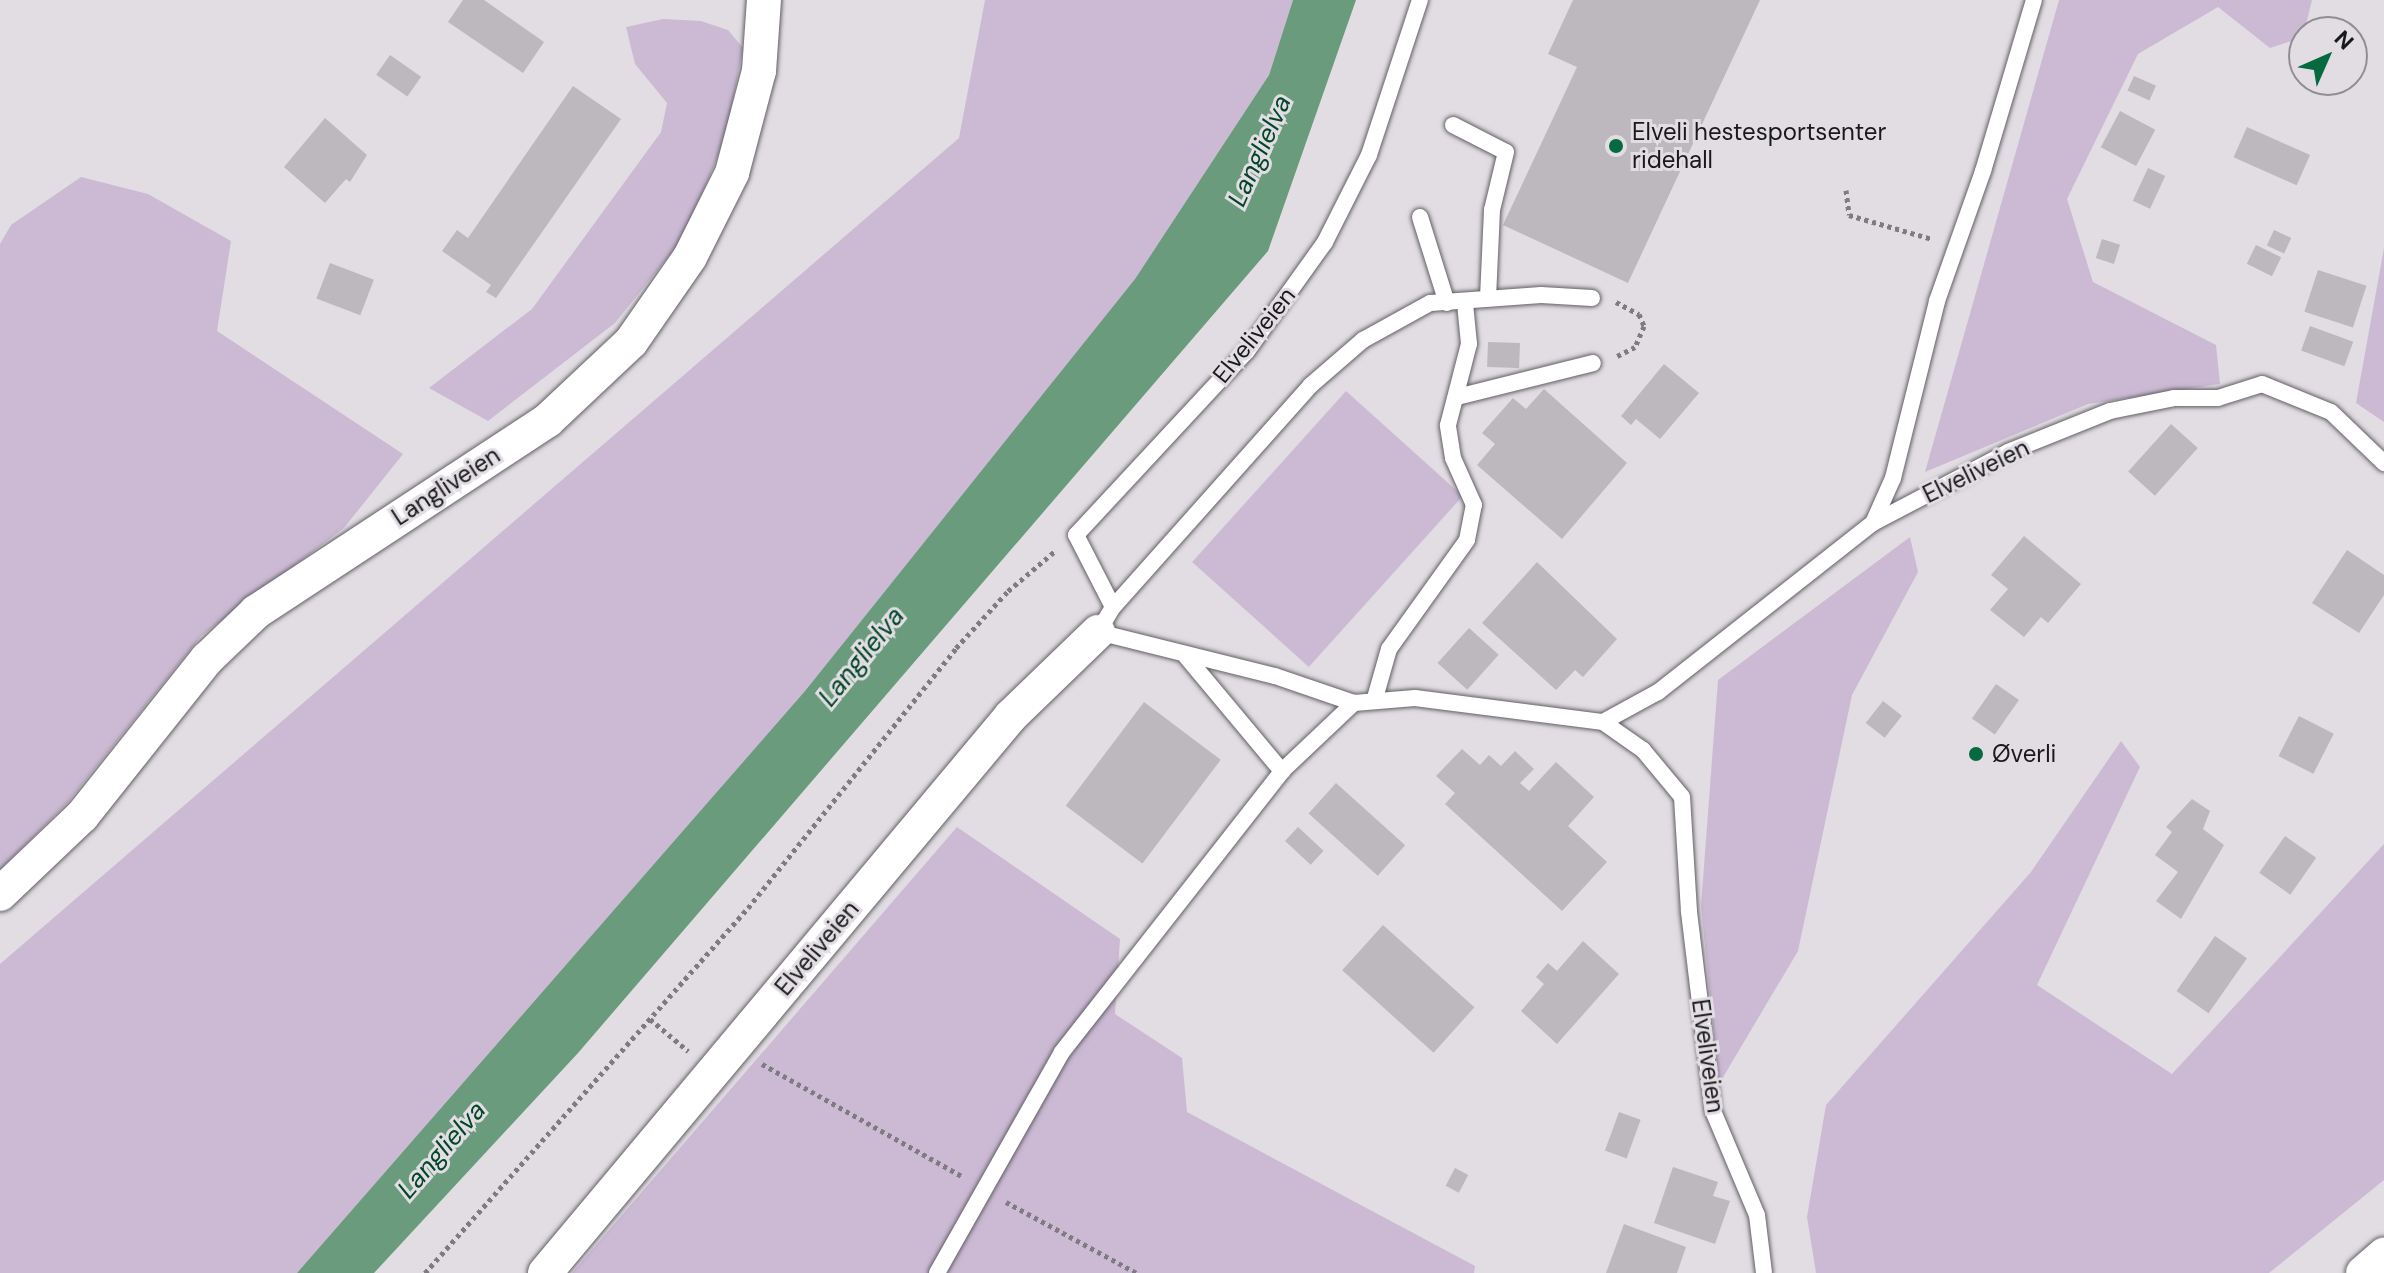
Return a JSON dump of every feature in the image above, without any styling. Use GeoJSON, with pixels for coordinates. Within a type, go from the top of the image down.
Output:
{"type":"FeatureCollection","features":[{"type":"Feature","properties":{"kind":"street","name":"Langliveien"},"geometry":{"type":"LineString","coordinates":[[0,894],[82,816],[207,659],[256,612],[548,420],[631,342],[690,257],[732,173],[759,71],[764,0]]}},
{"type":"Feature","properties":{"kind":"street","name":"Elveliveien"},"geometry":{"type":"LineString","coordinates":[[545,1273],[1011,716],[1105,619]]}},
{"type":"Feature","properties":{"kind":"street"},"geometry":{"type":"LineString","coordinates":[[2363,1273],[2384,1255]]}},
{"type":"Feature","properties":{"kind":"lane","name":"Elveliveien"},"geometry":{"type":"LineString","coordinates":[[1076,535],[1247,351],[1325,242],[1369,155],[1420,0]]}},
{"type":"Feature","properties":{"kind":"lane"},"geometry":{"type":"LineString","coordinates":[[1873,523],[1893,478],[1953,252],[2034,0]]}},
{"type":"Feature","properties":{"kind":"lane"},"geometry":{"type":"LineString","coordinates":[[1453,125],[1506,152],[1492,210],[1488,298]]}},
{"type":"Feature","properties":{"kind":"lane"},"geometry":{"type":"LineString","coordinates":[[1420,217],[1447,303]]}},
{"type":"Feature","properties":{"kind":"lane"},"geometry":{"type":"LineString","coordinates":[[1105,619],[1311,385],[1363,340],[1430,303],[1465,303],[1488,298],[1592,298]]}},
{"type":"Feature","properties":{"kind":"lane"},"geometry":{"type":"LineString","coordinates":[[1375,698],[1389,649],[1467,540],[1474,505],[1453,458],[1448,425],[1469,344],[1465,303]]}},
{"type":"Feature","properties":{"kind":"lane"},"geometry":{"type":"LineString","coordinates":[[1457,397],[1593,363]]}},
{"type":"Feature","properties":{"kind":"lane","name":"Elveliveien"},"geometry":{"type":"LineString","coordinates":[[1764,1273],[1757,1215],[1710,1097],[1689,912],[1682,797],[1653,759],[1603,722],[1658,692],[1873,523],[2008,452],[2110,411],[2174,398],[2218,398],[2262,384],[2331,412],[2384,463]]}},
{"type":"Feature","properties":{"kind":"lane"},"geometry":{"type":"LineString","coordinates":[[1076,535],[1105,619],[1184,654],[1354,703],[1375,698],[1603,722]]}},
{"type":"Feature","properties":{"kind":"lane"},"geometry":{"type":"LineString","coordinates":[[1184,654],[1282,771]]}},
{"type":"Feature","properties":{"kind":"lane"},"geometry":{"type":"LineString","coordinates":[[937,1273],[1062,1052],[1282,771],[1354,703]]}},
{"type":"Feature","properties":{"kind":"path"},"geometry":{"type":"LineString","coordinates":[[1846,190],[1849,215],[1919,231],[1953,252]]}},
{"type":"Feature","properties":{"kind":"path"},"geometry":{"type":"LineString","coordinates":[[1592,298],[1628,307],[1639,314],[1644,326],[1635,347],[1593,363]]}},
{"type":"Feature","properties":{"kind":"path"},"geometry":{"type":"LineString","coordinates":[[425,1273],[748,908],[956,648],[1025,575],[1076,535]]}},
{"type":"Feature","properties":{"kind":"path"},"geometry":{"type":"LineString","coordinates":[[649,1018],[723,1060],[985,1189],[1137,1273]]}},
{"type":"Feature","properties":{"kind":"shaded area"},"geometry":{"type":"Polygon","coordinates":[[[985,0],[1293,0],[1269,75],[1135,279],[805,691],[297,1273],[0,1273],[0,964],[959,138],[985,0]]]}},
{"type":"Feature","properties":{"kind":"shaded area"},"geometry":{"type":"Polygon","coordinates":[[[2059,0],[2312,0],[2308,16],[2288,16],[2288,42],[2270,48],[2218,7],[2138,54],[2067,199],[2093,282],[2216,345],[2220,384],[2088,404],[1925,472],[2059,0]]]}},
{"type":"Feature","properties":{"kind":"shaded area"},"geometry":{"type":"Polygon","coordinates":[[[663,19],[701,21],[728,30],[743,48],[726,136],[684,237],[615,323],[488,421],[429,388],[532,309],[661,132],[667,103],[635,64],[626,27],[663,19]]]}},
{"type":"Feature","properties":{"kind":"shaded area"},"geometry":{"type":"Polygon","coordinates":[[[81,177],[148,194],[231,241],[217,331],[403,454],[344,528],[201,636],[67,803],[0,870],[0,244],[11,225],[81,177]]]}},
{"type":"Feature","properties":{"kind":"shaded area"},"geometry":{"type":"Polygon","coordinates":[[[2384,248],[2384,422],[2356,403],[2384,248]]]}},
{"type":"Feature","properties":{"kind":"shaded area"},"geometry":{"type":"Polygon","coordinates":[[[1346,391],[1463,496],[1309,667],[1192,562],[1346,391]]]}},
{"type":"Feature","properties":{"kind":"shaded area"},"geometry":{"type":"Polygon","coordinates":[[[1910,537],[1918,572],[1852,695],[1798,951],[1719,1084],[1701,906],[1718,680],[1910,537]]]}},
{"type":"Feature","properties":{"kind":"shaded area"},"geometry":{"type":"Polygon","coordinates":[[[2121,741],[2140,767],[2037,985],[2172,1074],[2384,844],[2384,1180],[2269,1273],[1816,1273],[1807,1217],[1826,1105],[2031,872],[2121,741]]]}},
{"type":"Feature","properties":{"kind":"shaded area"},"geometry":{"type":"Polygon","coordinates":[[[957,827],[1120,939],[1115,1014],[1182,1058],[1187,1112],[1475,1266],[1474,1273],[572,1273],[957,827]]]}},
{"type":"Feature","properties":{"kind":"water","name":"Langlielva"},"geometry":{"type":"Polygon","coordinates":[[[1293,0],[1356,0],[1268,251],[578,1053],[374,1273],[297,1273],[805,691],[1135,279],[1269,75],[1293,0]]]}},
{"type":"Feature","properties":{"kind":"building"},"geometry":{"type":"Polygon","coordinates":[[[463,0],[484,0],[544,42],[523,73],[448,22],[463,0]]]}},
{"type":"Feature","properties":{"kind":"building","name":"Elveli hestesportsenter ridehall"},"geometry":{"type":"Polygon","coordinates":[[[1573,0],[1760,0],[1628,283],[1503,225],[1577,67],[1548,54],[1573,0]]]}},
{"type":"Feature","properties":{"kind":"building"},"geometry":{"type":"Polygon","coordinates":[[[390,55],[421,77],[407,96],[376,75],[390,55]]]}},
{"type":"Feature","properties":{"kind":"building"},"geometry":{"type":"Polygon","coordinates":[[[2134,76],[2156,86],[2149,100],[2127,91],[2134,76]]]}},
{"type":"Feature","properties":{"kind":"building"},"geometry":{"type":"Polygon","coordinates":[[[573,86],[621,119],[496,298],[486,292],[491,285],[442,251],[457,230],[468,238],[573,86]]]}},
{"type":"Feature","properties":{"kind":"building"},"geometry":{"type":"Polygon","coordinates":[[[2120,111],[2155,130],[2136,166],[2101,147],[2120,111]]]}},
{"type":"Feature","properties":{"kind":"building"},"geometry":{"type":"Polygon","coordinates":[[[325,118],[367,155],[350,182],[346,179],[325,203],[284,167],[325,118]]]}},
{"type":"Feature","properties":{"kind":"building"},"geometry":{"type":"Polygon","coordinates":[[[2247,127],[2310,155],[2297,185],[2234,157],[2247,127]]]}},
{"type":"Feature","properties":{"kind":"building"},"geometry":{"type":"Polygon","coordinates":[[[2148,168],[2165,176],[2150,209],[2133,201],[2148,168]]]}},
{"type":"Feature","properties":{"kind":"building"},"geometry":{"type":"Polygon","coordinates":[[[2274,230],[2291,238],[2284,253],[2267,245],[2274,230]]]}},
{"type":"Feature","properties":{"kind":"building"},"geometry":{"type":"Polygon","coordinates":[[[2102,239],[2120,245],[2114,264],[2096,258],[2102,239]]]}},
{"type":"Feature","properties":{"kind":"building"},"geometry":{"type":"Polygon","coordinates":[[[2256,245],[2281,257],[2272,276],[2247,264],[2256,245]]]}},
{"type":"Feature","properties":{"kind":"building"},"geometry":{"type":"Polygon","coordinates":[[[330,263],[374,280],[360,315],[316,298],[330,263]]]}},
{"type":"Feature","properties":{"kind":"building"},"geometry":{"type":"Polygon","coordinates":[[[2318,270],[2367,286],[2353,328],[2304,312],[2318,270]]]}},
{"type":"Feature","properties":{"kind":"building"},"geometry":{"type":"Polygon","coordinates":[[[2310,326],[2353,342],[2344,366],[2301,350],[2310,326]]]}},
{"type":"Feature","properties":{"kind":"building"},"geometry":{"type":"Polygon","coordinates":[[[1488,342],[1520,343],[1519,368],[1487,367],[1488,342]]]}},
{"type":"Feature","properties":{"kind":"building"},"geometry":{"type":"Polygon","coordinates":[[[1664,364],[1699,393],[1660,439],[1636,419],[1631,425],[1621,416],[1664,364]]]}},
{"type":"Feature","properties":{"kind":"building"},"geometry":{"type":"Polygon","coordinates":[[[1544,389],[1627,463],[1562,539],[1477,465],[1495,444],[1482,433],[1513,398],[1526,409],[1544,389]]]}},
{"type":"Feature","properties":{"kind":"building"},"geometry":{"type":"Polygon","coordinates":[[[2171,424],[2198,448],[2155,496],[2128,472],[2171,424]]]}},
{"type":"Feature","properties":{"kind":"building"},"geometry":{"type":"Polygon","coordinates":[[[2024,536],[2081,584],[2048,623],[2041,617],[2024,637],[1990,610],[2008,589],[1991,575],[2024,536]]]}},
{"type":"Feature","properties":{"kind":"building"},"geometry":{"type":"Polygon","coordinates":[[[2347,550],[2384,575],[2384,595],[2359,633],[2312,603],[2347,550]]]}},
{"type":"Feature","properties":{"kind":"building"},"geometry":{"type":"Polygon","coordinates":[[[1537,562],[1617,639],[1583,677],[1575,670],[1556,690],[1482,623],[1537,562]]]}},
{"type":"Feature","properties":{"kind":"building"},"geometry":{"type":"Polygon","coordinates":[[[1469,628],[1499,655],[1467,690],[1438,663],[1469,628]]]}},
{"type":"Feature","properties":{"kind":"building"},"geometry":{"type":"Polygon","coordinates":[[[1996,684],[2019,700],[1995,734],[1972,718],[1996,684]]]}},
{"type":"Feature","properties":{"kind":"building"},"geometry":{"type":"Polygon","coordinates":[[[1883,701],[1902,716],[1885,738],[1866,723],[1883,701]]]}},
{"type":"Feature","properties":{"kind":"building"},"geometry":{"type":"Polygon","coordinates":[[[1144,702],[1221,760],[1142,864],[1066,806],[1144,702]]]}},
{"type":"Feature","properties":{"kind":"building"},"geometry":{"type":"Polygon","coordinates":[[[2299,716],[2334,734],[2313,774],[2279,756],[2299,716]]]}},
{"type":"Feature","properties":{"kind":"building"},"geometry":{"type":"Polygon","coordinates":[[[1462,749],[1480,765],[1489,755],[1501,766],[1515,751],[1534,769],[1520,783],[1529,791],[1556,762],[1594,797],[1568,826],[1607,862],[1562,911],[1445,804],[1455,793],[1436,776],[1462,749]]]}},
{"type":"Feature","properties":{"kind":"building"},"geometry":{"type":"Polygon","coordinates":[[[1336,783],[1405,845],[1378,876],[1309,813],[1336,783]]]}},
{"type":"Feature","properties":{"kind":"building"},"geometry":{"type":"Polygon","coordinates":[[[2192,799],[2210,811],[2203,829],[2224,845],[2181,919],[2156,901],[2178,872],[2155,855],[2172,832],[2166,827],[2192,799]]]}},
{"type":"Feature","properties":{"kind":"building"},"geometry":{"type":"Polygon","coordinates":[[[1298,827],[1324,851],[1311,865],[1285,841],[1298,827]]]}},
{"type":"Feature","properties":{"kind":"building"},"geometry":{"type":"Polygon","coordinates":[[[2285,836],[2316,858],[2290,895],[2259,873],[2285,836]]]}},
{"type":"Feature","properties":{"kind":"building"},"geometry":{"type":"Polygon","coordinates":[[[1383,925],[1474,1007],[1434,1053],[1342,970],[1383,925]]]}},
{"type":"Feature","properties":{"kind":"building"},"geometry":{"type":"Polygon","coordinates":[[[2215,936],[2247,958],[2209,1013],[2177,991],[2215,936]]]}},
{"type":"Feature","properties":{"kind":"building"},"geometry":{"type":"Polygon","coordinates":[[[1583,941],[1619,974],[1557,1044],[1521,1011],[1544,984],[1536,977],[1548,963],[1557,971],[1583,941]]]}},
{"type":"Feature","properties":{"kind":"building"},"geometry":{"type":"Polygon","coordinates":[[[1619,1112],[1641,1120],[1627,1158],[1605,1151],[1619,1112]]]}},
{"type":"Feature","properties":{"kind":"building"},"geometry":{"type":"Polygon","coordinates":[[[1673,1167],[1718,1182],[1713,1196],[1730,1201],[1715,1244],[1654,1223],[1673,1167]]]}},
{"type":"Feature","properties":{"kind":"building"},"geometry":{"type":"Polygon","coordinates":[[[1455,1168],[1468,1175],[1459,1193],[1446,1186],[1455,1168]]]}},
{"type":"Feature","properties":{"kind":"building"},"geometry":{"type":"Polygon","coordinates":[[[1624,1224],[1686,1247],[1677,1273],[1606,1273],[1624,1224]]]}},
{"type":"Feature","properties":{"kind":"place","name":"Elveli hestesportsenter ridehall"},"geometry":{"type":"Point","coordinates":[1616,146]}},
{"type":"Feature","properties":{"kind":"place","name":"Øverli"},"geometry":{"type":"Point","coordinates":[1976,754]}}]}
